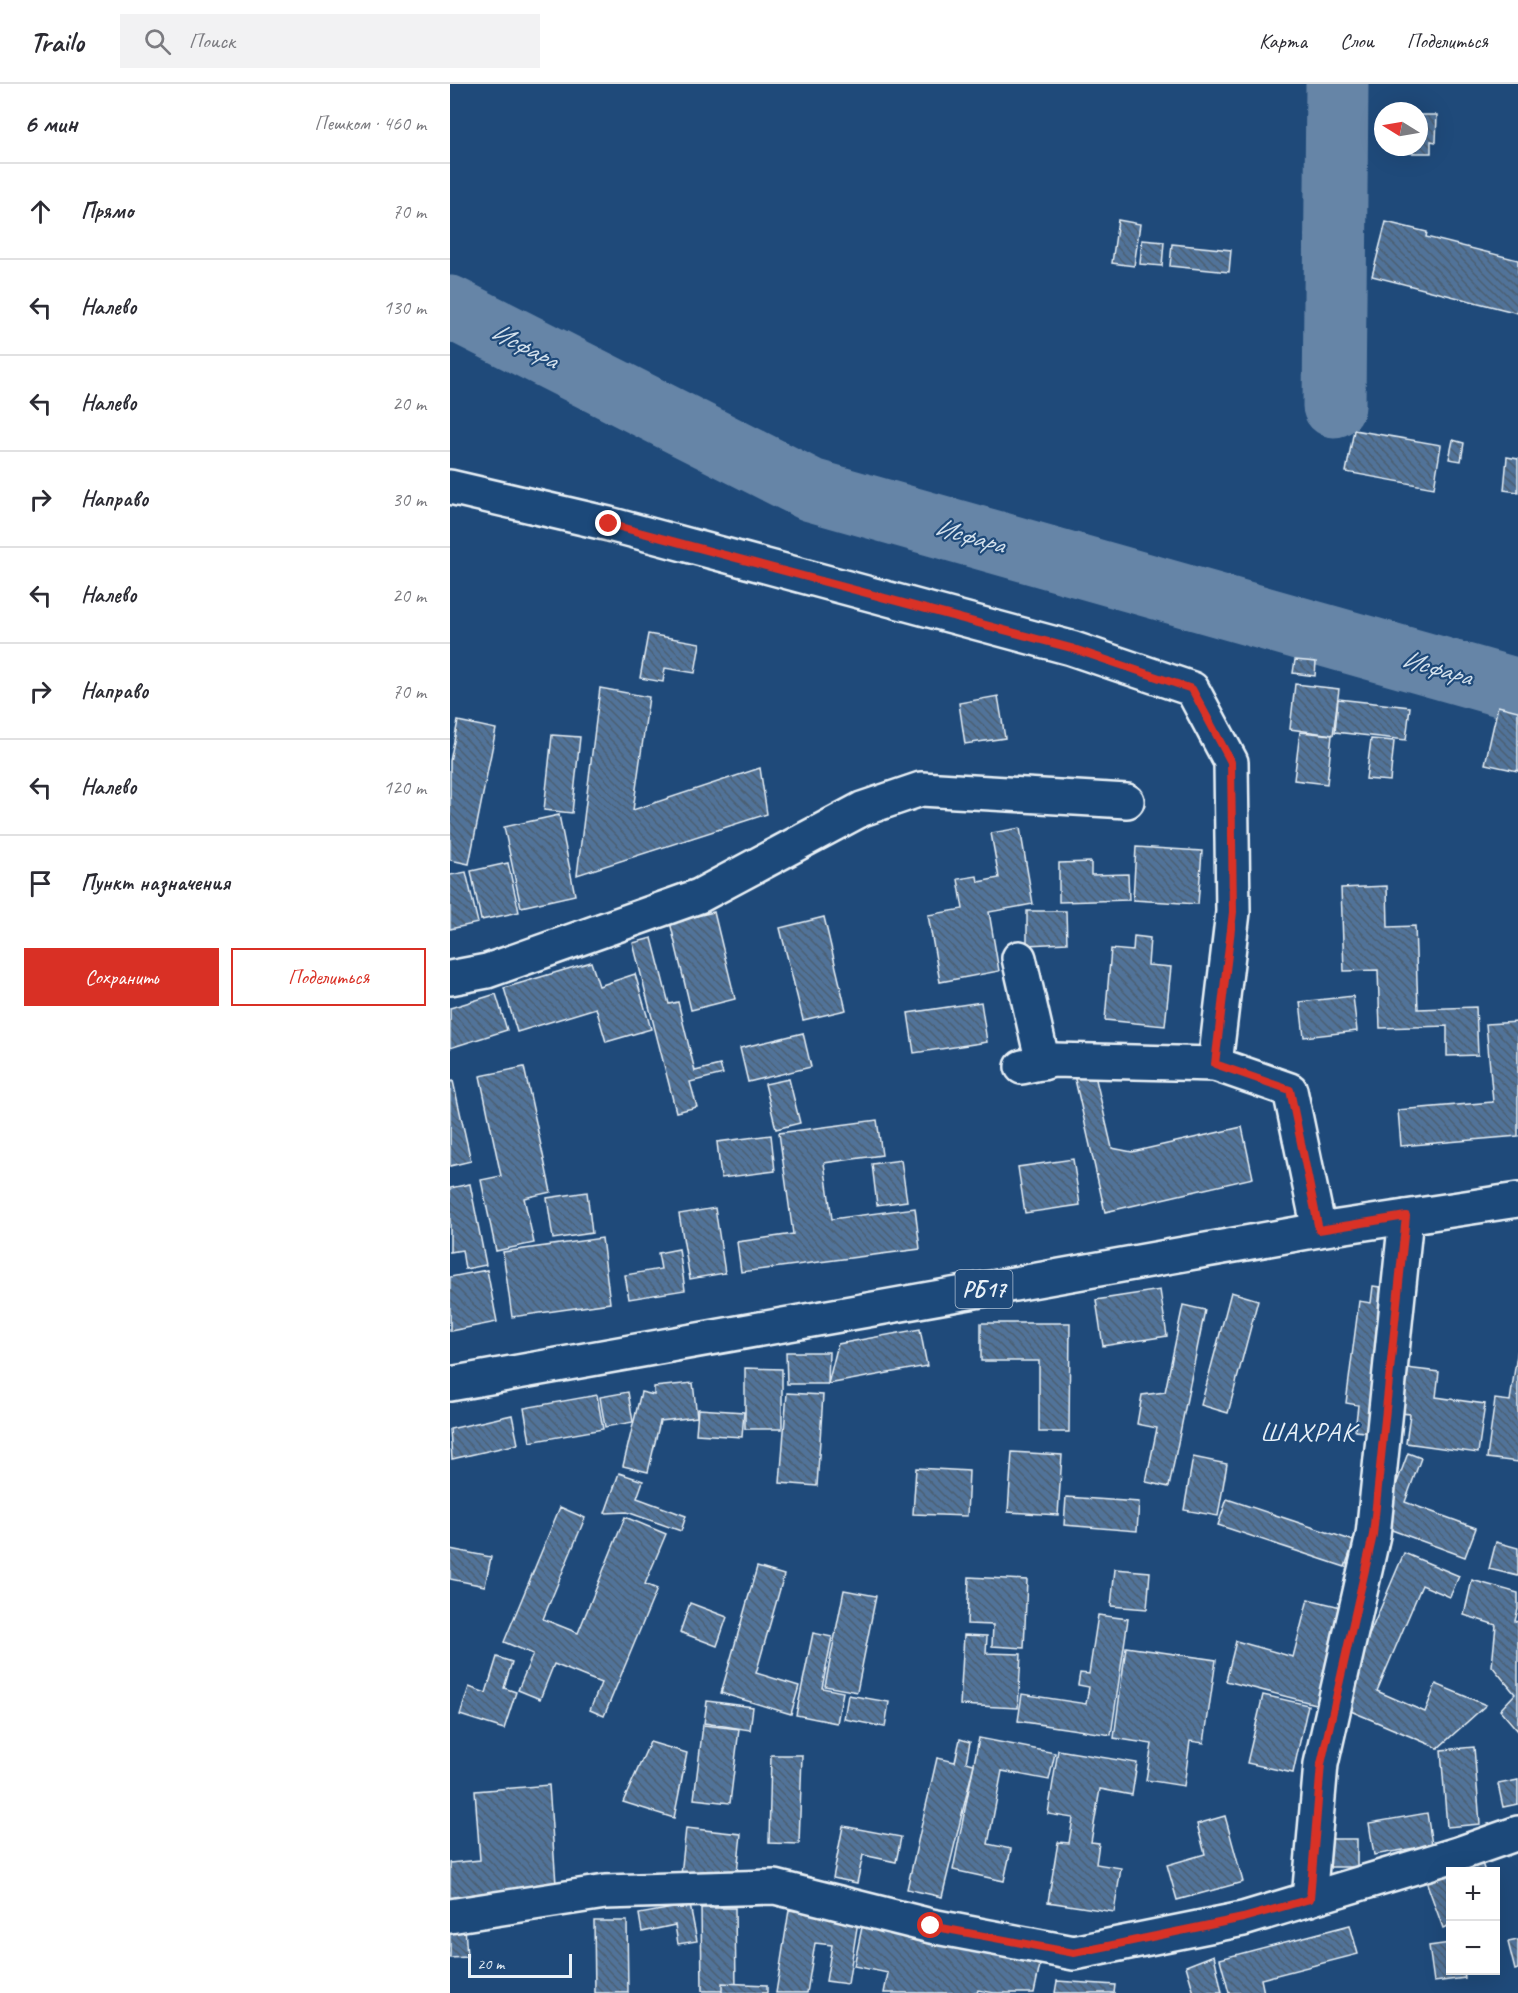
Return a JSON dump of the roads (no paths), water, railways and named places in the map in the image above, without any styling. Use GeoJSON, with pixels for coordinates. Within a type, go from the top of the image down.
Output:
{"type":"FeatureCollection","features":[{"type":"Feature","properties":{"kind":"street"},"geometry":{"type":"LineString","coordinates":[[450,487],[609,524],[1059,645],[1192,689],[1231,762],[1233,912],[1215,1064]]}},
{"type":"Feature","properties":{"kind":"street"},"geometry":{"type":"LineString","coordinates":[[450,978],[487,971],[699,896],[862,809],[921,789],[1126,801]]}},
{"type":"Feature","properties":{"kind":"street"},"geometry":{"type":"LineString","coordinates":[[1019,958],[1033,1065],[1054,1060],[1215,1064],[1290,1090],[1319,1230]]}},
{"type":"Feature","properties":{"kind":"street","name":"РБ17"},"geometry":{"type":"LineString","coordinates":[[450,1384],[1319,1230],[1518,1200]]}},
{"type":"Feature","properties":{"kind":"street"},"geometry":{"type":"LineString","coordinates":[[1310,1899],[1321,1764],[1373,1535],[1406,1216]]}},
{"type":"Feature","properties":{"kind":"street"},"geometry":{"type":"LineString","coordinates":[[450,1916],[605,1892],[775,1887],[931,1926],[1074,1953],[1243,1918],[1458,1854],[1518,1833]]}},
{"type":"Feature","properties":{"kind":"waterway"},"geometry":{"type":"LineString","coordinates":[[1334,406],[1337,84]]}},
{"type":"Feature","properties":{"kind":"waterway","name":"Исфара"},"geometry":{"type":"LineString","coordinates":[[450,307],[811,490],[1518,690]]}},
{"type":"Feature","properties":{"kind":"district","name":"ШАХРАК"},"geometry":{"type":"Point","coordinates":[1308,1432]}}]}
